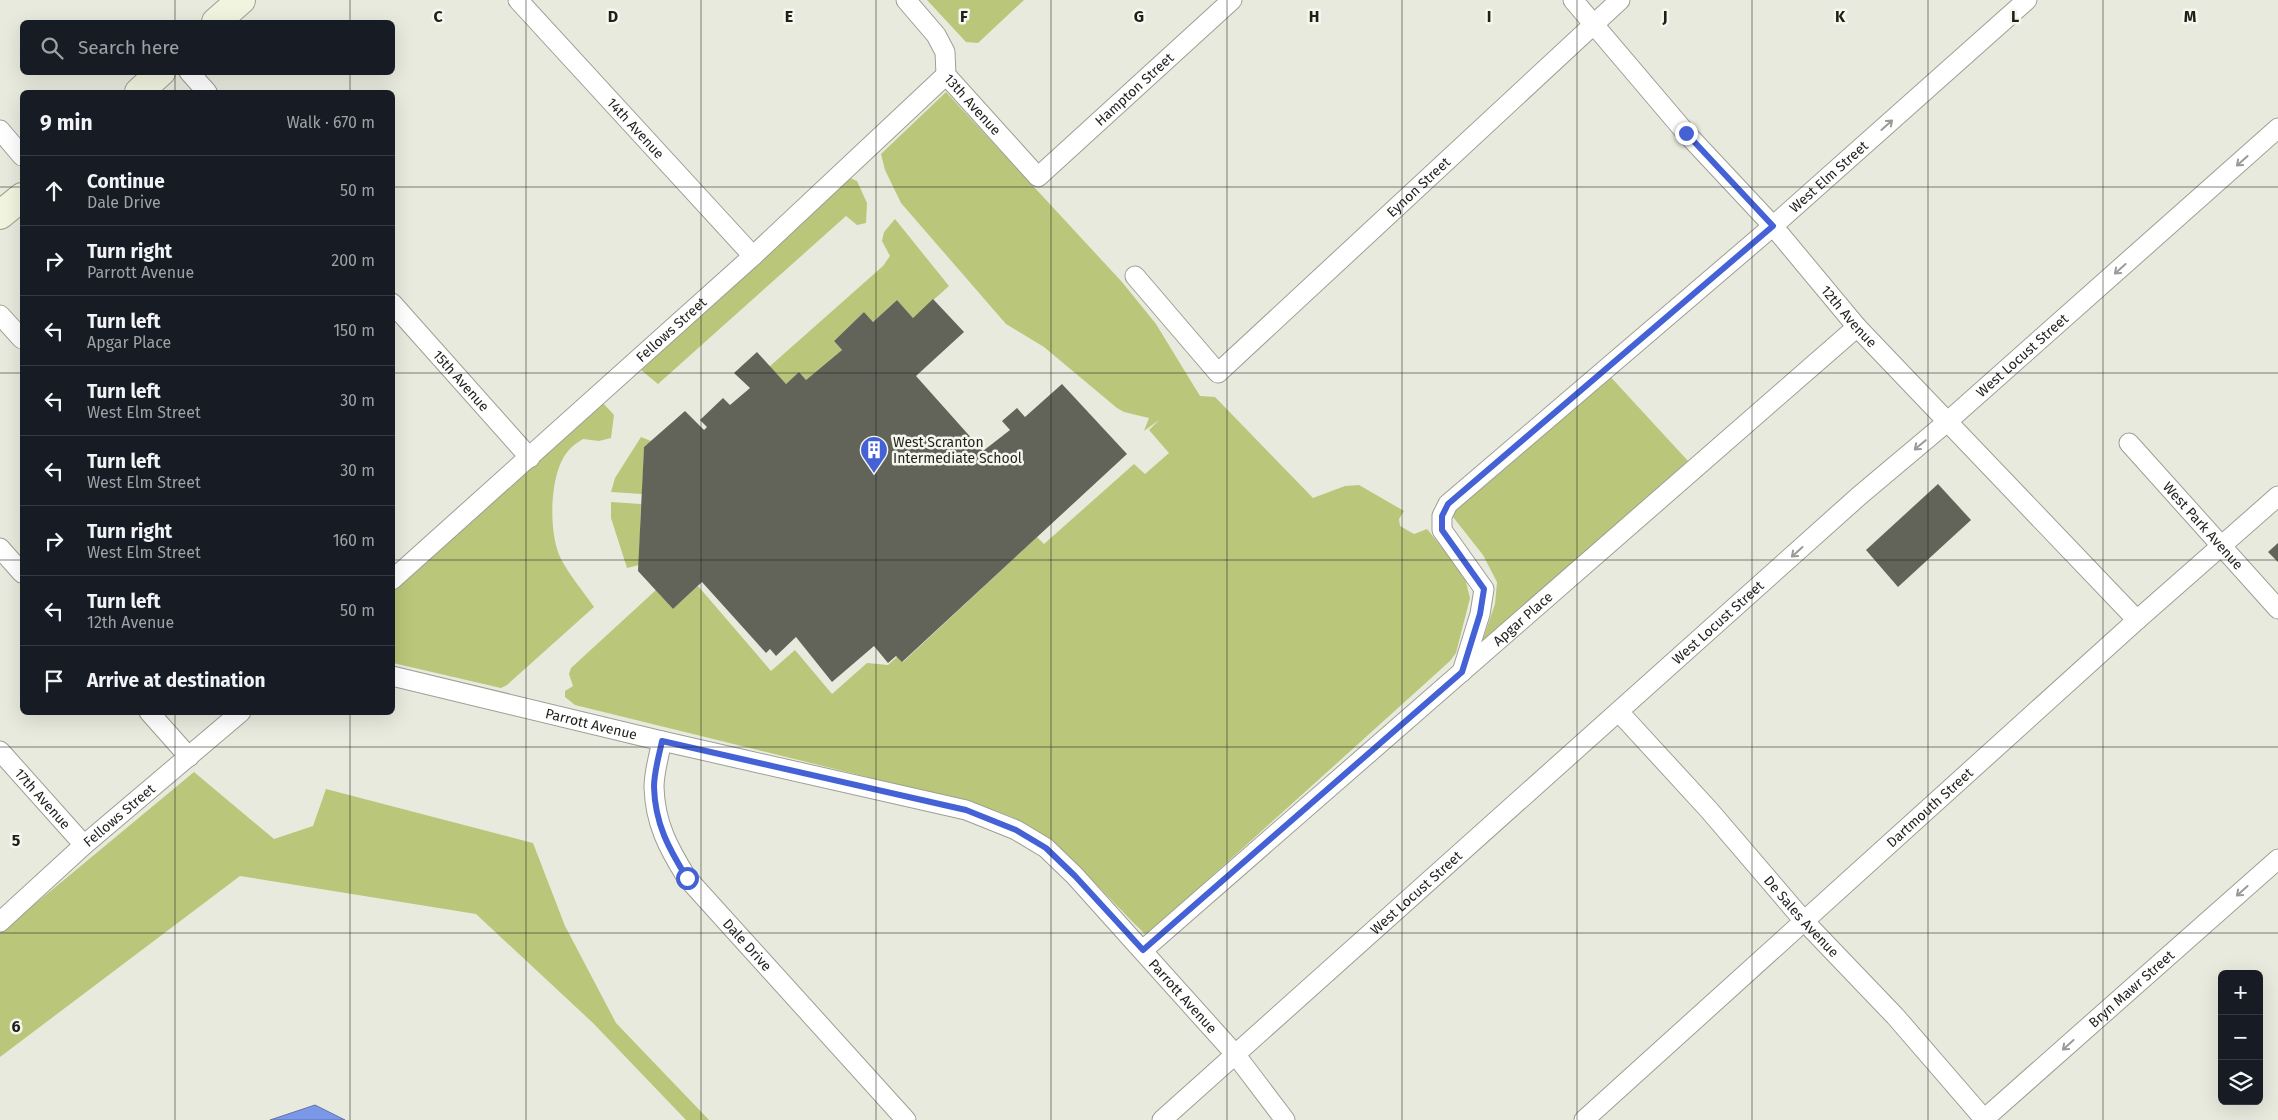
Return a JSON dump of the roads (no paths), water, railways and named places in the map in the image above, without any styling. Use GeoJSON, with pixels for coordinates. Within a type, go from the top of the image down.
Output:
{"type":"FeatureCollection","features":[{"type":"Feature","properties":{"kind":"street"},"geometry":{"type":"LineString","coordinates":[[218,20],[241,0]]}},
{"type":"Feature","properties":{"kind":"street","name":"14th Avenue"},"geometry":{"type":"LineString","coordinates":[[518,0],[753,256]]}},
{"type":"Feature","properties":{"kind":"street","name":"13th Avenue"},"geometry":{"type":"LineString","coordinates":[[906,0],[936,35],[944,52],[946,75],[1038,177]]}},
{"type":"Feature","properties":{"kind":"street","name":"Hampton Street"},"geometry":{"type":"LineString","coordinates":[[1038,177],[1232,0]]}},
{"type":"Feature","properties":{"kind":"street","name":"12th Avenue"},"geometry":{"type":"LineString","coordinates":[[1573,0],[1686,133],[1773,226],[1856,327],[2137,620]]}},
{"type":"Feature","properties":{"kind":"street","name":"Eynon Street"},"geometry":{"type":"LineString","coordinates":[[1135,276],[1218,373],[1593,23],[1620,0]]}},
{"type":"Feature","properties":{"kind":"street","name":"West Elm Street"},"geometry":{"type":"LineString","coordinates":[[1462,672],[1480,614],[1484,589],[1442,530],[1442,516],[1448,504],[1773,226],[2028,0]]}},
{"type":"Feature","properties":{"kind":"street"},"geometry":{"type":"LineString","coordinates":[[141,90],[158,75]]}},
{"type":"Feature","properties":{"kind":"street"},"geometry":{"type":"LineString","coordinates":[[192,75],[204,90]]}},
{"type":"Feature","properties":{"kind":"street","name":"Fellows Street"},"geometry":{"type":"LineString","coordinates":[[395,577],[753,256],[946,75]]}},
{"type":"Feature","properties":{"kind":"street","name":"West Locust Street"},"geometry":{"type":"LineString","coordinates":[[1162,1120],[1859,496],[1947,422],[2278,128]]}},
{"type":"Feature","properties":{"kind":"street"},"geometry":{"type":"LineString","coordinates":[[0,130],[20,154]]}},
{"type":"Feature","properties":{"kind":"street"},"geometry":{"type":"LineString","coordinates":[[0,215],[20,199]]}},
{"type":"Feature","properties":{"kind":"street","name":"15th Avenue"},"geometry":{"type":"LineString","coordinates":[[395,306],[530,458]]}},
{"type":"Feature","properties":{"kind":"street"},"geometry":{"type":"LineString","coordinates":[[0,315],[20,337]]}},
{"type":"Feature","properties":{"kind":"street","name":"Apgar Place"},"geometry":{"type":"LineString","coordinates":[[1143,950],[1856,327]]}},
{"type":"Feature","properties":{"kind":"street","name":"West Park Avenue"},"geometry":{"type":"LineString","coordinates":[[2129,443],[2278,608]]}},
{"type":"Feature","properties":{"kind":"street","name":"Dartmouth Street"},"geometry":{"type":"LineString","coordinates":[[1584,1120],[2137,620],[2278,496]]}},
{"type":"Feature","properties":{"kind":"street"},"geometry":{"type":"LineString","coordinates":[[0,548],[20,571]]}},
{"type":"Feature","properties":{"kind":"street","name":"Parrott Avenue"},"geometry":{"type":"LineString","coordinates":[[395,677],[662,741],[966,810],[1016,830],[1046,848],[1075,876],[1236,1054],[1285,1120]]}},
{"type":"Feature","properties":{"kind":"street","name":"De Sales Avenue"},"geometry":{"type":"LineString","coordinates":[[1619,712],[1709,810],[1804,921],[1895,1016],[1984,1120]]}},
{"type":"Feature","properties":{"kind":"street"},"geometry":{"type":"LineString","coordinates":[[152,715],[189,757]]}},
{"type":"Feature","properties":{"kind":"street","name":"Fellows Street"},"geometry":{"type":"LineString","coordinates":[[0,922],[84,845],[238,715]]}},
{"type":"Feature","properties":{"kind":"street","name":"Dale Drive"},"geometry":{"type":"LineString","coordinates":[[662,741],[654,786],[656,812],[665,842],[687,878],[906,1120]]}},
{"type":"Feature","properties":{"kind":"street","name":"17th Avenue"},"geometry":{"type":"LineString","coordinates":[[0,752],[84,845]]}},
{"type":"Feature","properties":{"kind":"street","name":"Bryn Mawr Street"},"geometry":{"type":"LineString","coordinates":[[1984,1120],[2278,859]]}},
{"type":"Feature","properties":{"kind":"water"},"geometry":{"type":"Polygon","coordinates":[[[315,1105],[345,1120],[270,1120],[315,1105]]]}},
{"type":"Feature","properties":{"kind":"place","name":"West Scranton Intermediate School"},"geometry":{"type":"Point","coordinates":[874,474]}}]}
